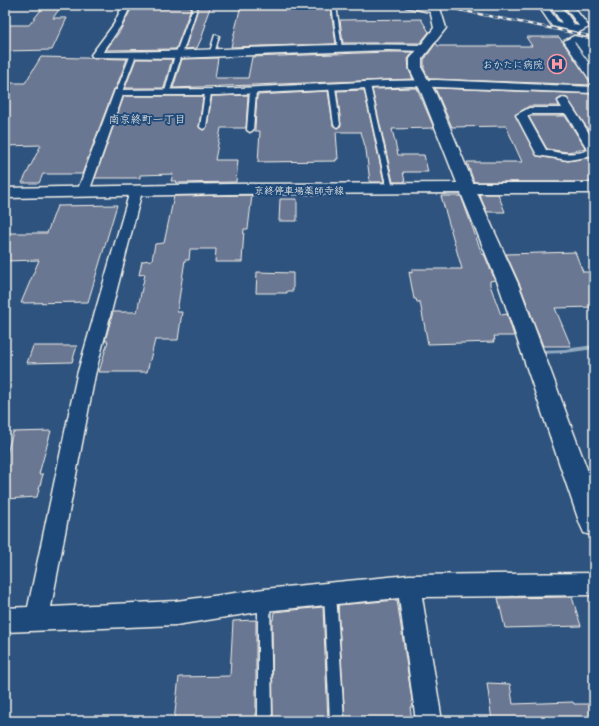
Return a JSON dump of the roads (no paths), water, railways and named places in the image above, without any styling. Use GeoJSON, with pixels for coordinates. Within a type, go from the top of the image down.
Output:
{"type":"FeatureCollection","features":[{"type":"Feature","properties":{"kind":"street"},"geometry":{"type":"LineString","coordinates":[[127,5],[118,24],[96,55],[178,55],[340,49],[424,48]]}},
{"type":"Feature","properties":{"kind":"street"},"geometry":{"type":"LineString","coordinates":[[409,5],[434,8],[440,28],[416,59],[416,69],[422,84],[429,94],[467,189],[509,286],[594,524]]}},
{"type":"Feature","properties":{"kind":"street"},"geometry":{"type":"LineString","coordinates":[[542,5],[555,24],[579,29],[585,26],[569,5]]}},
{"type":"Feature","properties":{"kind":"street"},"geometry":{"type":"LineString","coordinates":[[555,5],[568,24]]}},
{"type":"Feature","properties":{"kind":"street"},"geometry":{"type":"LineString","coordinates":[[569,5],[580,5]]}},
{"type":"Feature","properties":{"kind":"street"},"geometry":{"type":"LineString","coordinates":[[594,43],[574,39],[569,41],[594,78]]}},
{"type":"Feature","properties":{"kind":"street"},"geometry":{"type":"LineString","coordinates":[[581,42],[594,60]]}},
{"type":"Feature","properties":{"kind":"street"},"geometry":{"type":"LineString","coordinates":[[83,192],[119,92],[166,94],[208,93],[367,85],[422,84],[594,90]]}},
{"type":"Feature","properties":{"kind":"street"},"geometry":{"type":"LineString","coordinates":[[556,89],[594,151],[588,156],[552,156],[541,152],[522,115],[529,111],[569,111]]}},
{"type":"Feature","properties":{"kind":"street","name":"京終停車場薬師寺線"},"geometry":{"type":"LineString","coordinates":[[5,193],[594,188]]}},
{"type":"Feature","properties":{"kind":"street"},"geometry":{"type":"LineString","coordinates":[[37,618],[86,375],[136,191]]}},
{"type":"Feature","properties":{"kind":"street"},"geometry":{"type":"LineString","coordinates":[[5,620],[176,613],[264,600],[409,586],[594,584]]}},
{"type":"Feature","properties":{"kind":"street"},"geometry":{"type":"LineString","coordinates":[[409,586],[429,721]]}},
{"type":"Feature","properties":{"kind":"lane"},"geometry":{"type":"LineString","coordinates":[[166,94],[196,5]]}},
{"type":"Feature","properties":{"kind":"lane"},"geometry":{"type":"LineString","coordinates":[[334,5],[340,49]]}},
{"type":"Feature","properties":{"kind":"lane"},"geometry":{"type":"LineString","coordinates":[[211,54],[217,36]]}},
{"type":"Feature","properties":{"kind":"lane"},"geometry":{"type":"LineString","coordinates":[[119,92],[133,55]]}},
{"type":"Feature","properties":{"kind":"lane"},"geometry":{"type":"LineString","coordinates":[[367,85],[390,190]]}},
{"type":"Feature","properties":{"kind":"lane"},"geometry":{"type":"LineString","coordinates":[[332,87],[337,125]]}},
{"type":"Feature","properties":{"kind":"lane"},"geometry":{"type":"LineString","coordinates":[[250,130],[253,91]]}},
{"type":"Feature","properties":{"kind":"lane"},"geometry":{"type":"LineString","coordinates":[[203,127],[208,93]]}},
{"type":"Feature","properties":{"kind":"lane"},"geometry":{"type":"LineString","coordinates":[[330,593],[337,721]]}},
{"type":"Feature","properties":{"kind":"lane"},"geometry":{"type":"LineString","coordinates":[[264,600],[266,721]]}},
{"type":"Feature","properties":{"kind":"waterway"},"geometry":{"type":"LineString","coordinates":[[538,352],[565,351],[594,347]]}},
{"type":"Feature","properties":{"kind":"tunnel"},"geometry":{"type":"LineString","coordinates":[[568,24],[581,42]]}},
{"type":"Feature","properties":{"kind":"railway"},"geometry":{"type":"LineString","coordinates":[[434,5],[594,37]]}},
{"type":"Feature","properties":{"kind":"place","name":"おかたに病院"},"geometry":{"type":"Point","coordinates":[557,64]}},
{"type":"Feature","properties":{"kind":"district","name":"南京終町一丁目"},"geometry":{"type":"Point","coordinates":[147,118]}}]}
